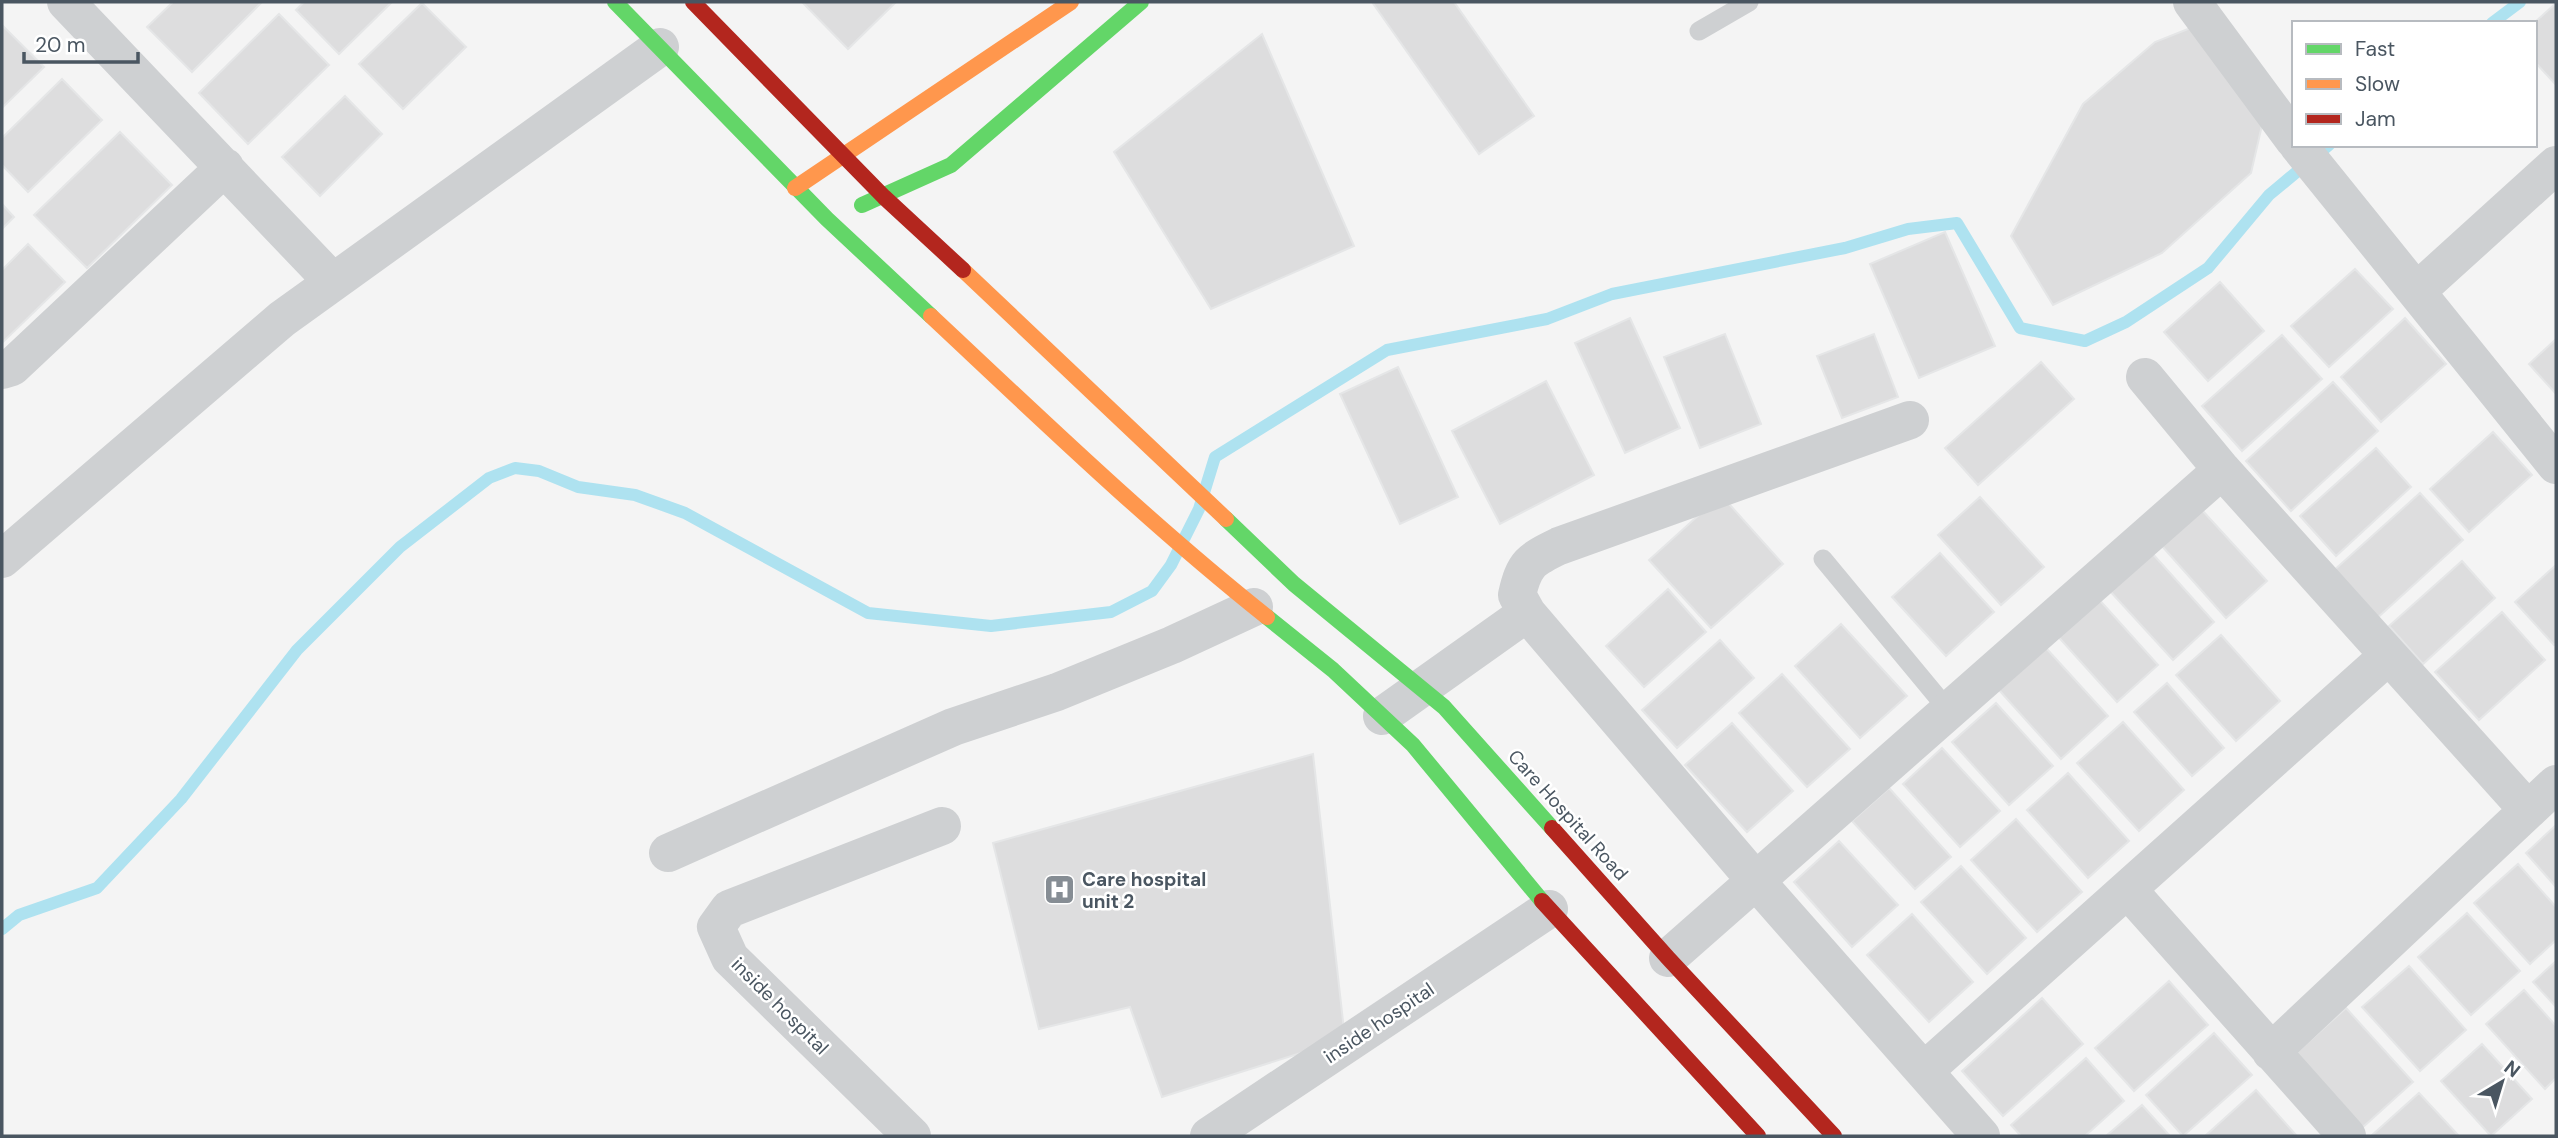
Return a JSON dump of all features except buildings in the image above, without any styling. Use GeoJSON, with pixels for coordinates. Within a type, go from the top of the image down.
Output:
{"type":"FeatureCollection","features":[{"type":"Feature","properties":{"kind":"street"},"geometry":{"type":"LineString","coordinates":[[66,2],[332,281]]}},
{"type":"Feature","properties":{"kind":"street"},"geometry":{"type":"LineString","coordinates":[[615,2],[795,188],[1100,474],[1213,574],[1333,670],[1413,745],[1549,909],[1758,1136]]}},
{"type":"Feature","properties":{"kind":"street","name":"Care Hospital Road"},"geometry":{"type":"LineString","coordinates":[[693,2],[884,197],[1123,420],[1251,544],[1294,584],[1444,707],[1668,958],[1834,1136]]}},
{"type":"Feature","properties":{"kind":"street"},"geometry":{"type":"LineString","coordinates":[[795,188],[1070,2]]}},
{"type":"Feature","properties":{"kind":"street"},"geometry":{"type":"LineString","coordinates":[[827,219],[884,197],[951,165],[1141,2]]}},
{"type":"Feature","properties":{"kind":"street"},"geometry":{"type":"LineString","coordinates":[[2192,2],[2292,137]]}},
{"type":"Feature","properties":{"kind":"street"},"geometry":{"type":"LineString","coordinates":[[2,559],[282,319],[660,47]]}},
{"type":"Feature","properties":{"kind":"street"},"geometry":{"type":"LineString","coordinates":[[2300,147],[2556,465]]}},
{"type":"Feature","properties":{"kind":"street"},"geometry":{"type":"LineString","coordinates":[[2417,291],[2556,165]]}},
{"type":"Feature","properties":{"kind":"street"},"geometry":{"type":"LineString","coordinates":[[2,370],[12,367],[225,167]]}},
{"type":"Feature","properties":{"kind":"street"},"geometry":{"type":"LineString","coordinates":[[2145,377],[2222,470],[2528,810]]}},
{"type":"Feature","properties":{"kind":"street"},"geometry":{"type":"LineString","coordinates":[[1910,420],[1559,546],[1536,557],[1522,573],[1517,595],[1527,613],[1756,881],[1981,1136]]}},
{"type":"Feature","properties":{"kind":"street"},"geometry":{"type":"LineString","coordinates":[[1668,958],[2222,470]]}},
{"type":"Feature","properties":{"kind":"street"},"geometry":{"type":"LineString","coordinates":[[668,853],[953,727],[1069,687],[1172,645],[1254,607]]}},
{"type":"Feature","properties":{"kind":"street"},"geometry":{"type":"LineString","coordinates":[[1382,716],[1527,613]]}},
{"type":"Feature","properties":{"kind":"street"},"geometry":{"type":"LineString","coordinates":[[1924,1071],[2388,656]]}},
{"type":"Feature","properties":{"kind":"street"},"geometry":{"type":"LineString","coordinates":[[2271,1052],[2556,784]]}},
{"type":"Feature","properties":{"kind":"street","name":"inside hospital"},"geometry":{"type":"LineString","coordinates":[[912,1136],[730,958],[716,927],[729,909],[942,826]]}},
{"type":"Feature","properties":{"kind":"street"},"geometry":{"type":"LineString","coordinates":[[2128,890],[2347,1136]]}},
{"type":"Feature","properties":{"kind":"street","name":"inside hospital"},"geometry":{"type":"LineString","coordinates":[[1209,1136],[1549,909]]}},
{"type":"Feature","properties":{"kind":"lane"},"geometry":{"type":"LineString","coordinates":[[1699,31],[1749,2]]}},
{"type":"Feature","properties":{"kind":"lane"},"geometry":{"type":"LineString","coordinates":[[1823,559],[1949,711]]}},
{"type":"Feature","properties":{"kind":"waterway"},"geometry":{"type":"LineString","coordinates":[[2495,21],[2520,2]]}},
{"type":"Feature","properties":{"kind":"waterway"},"geometry":{"type":"LineString","coordinates":[[2,929],[19,915],[97,888],[181,799],[297,650],[400,547],[489,478],[515,468],[539,471],[578,487],[635,495],[685,513],[868,613],[991,626],[1111,612],[1152,591],[1171,565],[1199,509],[1215,457],[1387,350],[1547,319],[1612,294],[1845,248],[1908,229],[1957,223],[2020,328],[2085,341],[2126,322],[2208,268],[2269,195],[2327,147]]}},
{"type":"Feature","properties":{"kind":"traffic: fast"},"geometry":{"type":"LineString","coordinates":[[615,2],[827,219],[931,316]]}},
{"type":"Feature","properties":{"kind":"traffic: fast"},"geometry":{"type":"LineString","coordinates":[[862,205],[951,165],[1141,2]]}},
{"type":"Feature","properties":{"kind":"traffic: fast"},"geometry":{"type":"LineString","coordinates":[[1226,519],[1294,584],[1444,707],[1552,828]]}},
{"type":"Feature","properties":{"kind":"traffic: fast"},"geometry":{"type":"LineString","coordinates":[[1267,617],[1333,670],[1413,745],[1542,901]]}},
{"type":"Feature","properties":{"kind":"traffic: slow"},"geometry":{"type":"LineString","coordinates":[[795,188],[1071,2]]}},
{"type":"Feature","properties":{"kind":"traffic: slow"},"geometry":{"type":"LineString","coordinates":[[963,270],[1226,519]]}},
{"type":"Feature","properties":{"kind":"traffic: slow"},"geometry":{"type":"LineString","coordinates":[[931,316],[1138,508],[1267,617]]}},
{"type":"Feature","properties":{"kind":"traffic: jam"},"geometry":{"type":"LineString","coordinates":[[693,2],[884,197],[963,270]]}},
{"type":"Feature","properties":{"kind":"traffic: jam"},"geometry":{"type":"LineString","coordinates":[[1552,828],[1668,958],[1834,1136]]}},
{"type":"Feature","properties":{"kind":"traffic: jam"},"geometry":{"type":"LineString","coordinates":[[1542,901],[1758,1136]]}},
{"type":"Feature","properties":{"kind":"place","name":"Care hospital unit 2"},"geometry":{"type":"Point","coordinates":[1059,890]}}]}
